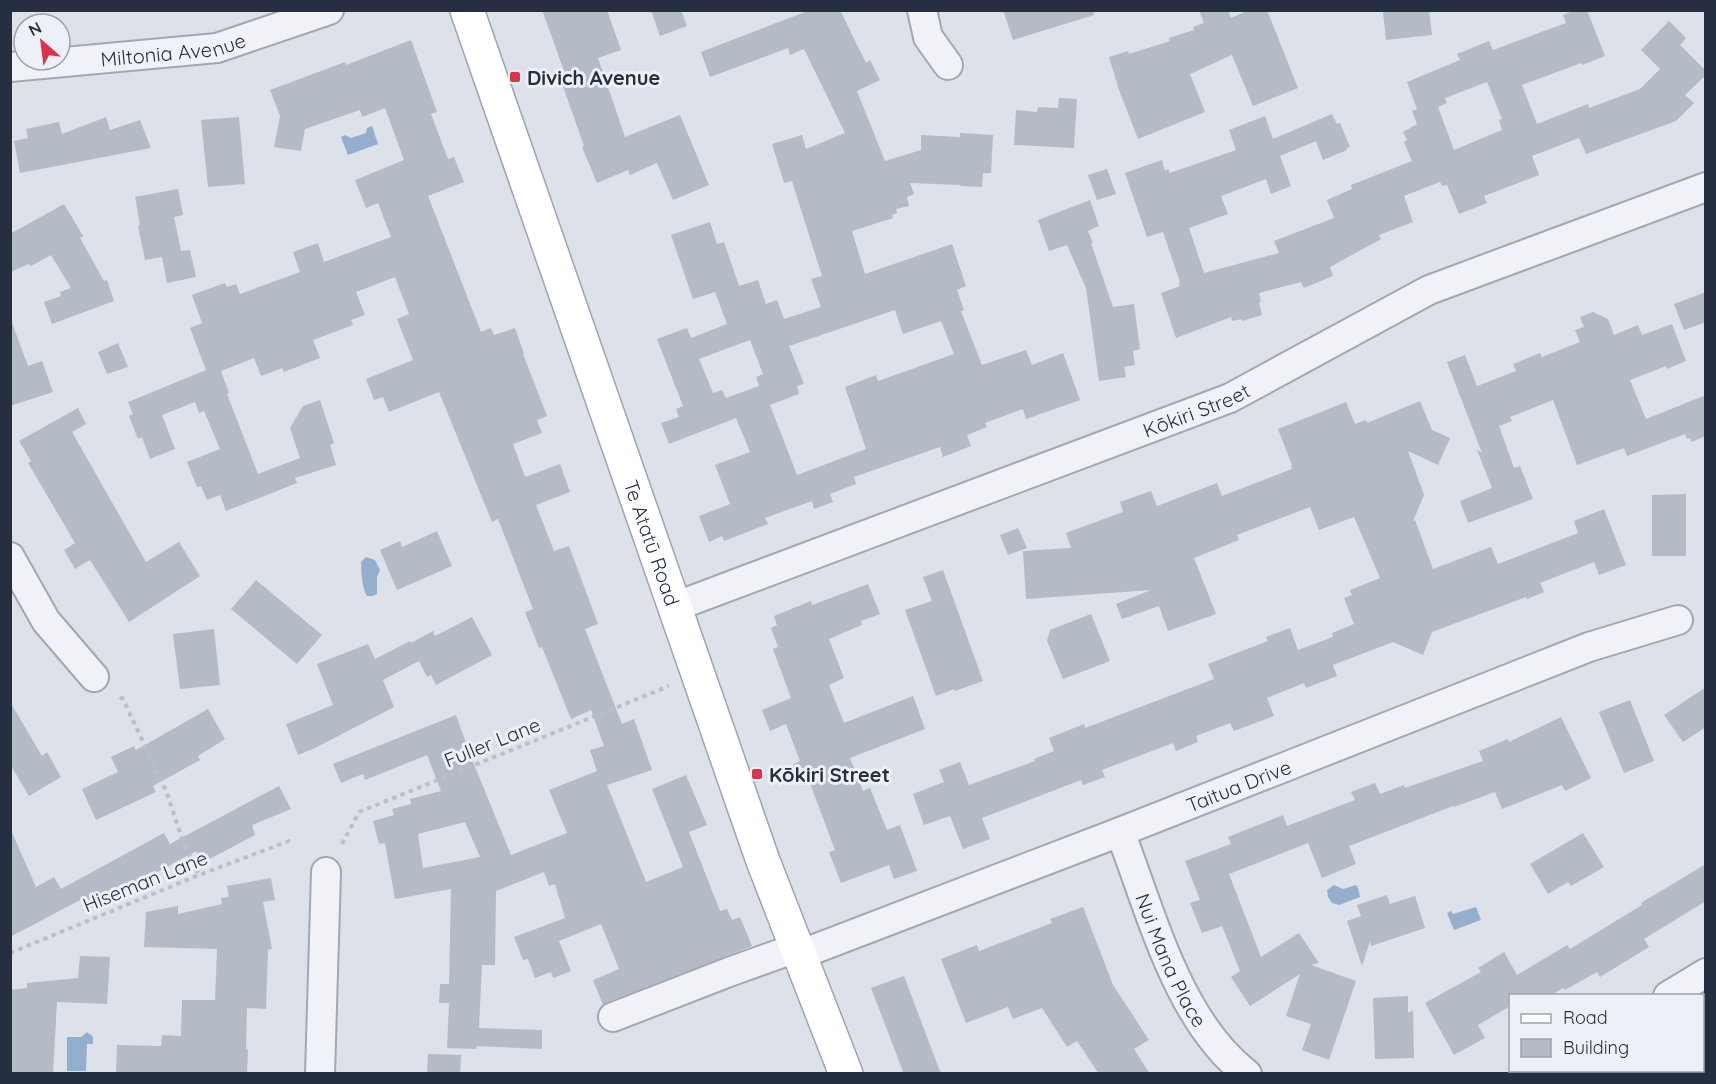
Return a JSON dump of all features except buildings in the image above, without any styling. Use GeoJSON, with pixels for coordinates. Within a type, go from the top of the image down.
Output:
{"type":"FeatureCollection","features":[{"type":"Feature","properties":{"kind":"main road","name":"Te Atatū Road"},"geometry":{"type":"LineString","coordinates":[[467,10],[760,852],[846,1074]]}},
{"type":"Feature","properties":{"kind":"street","name":"Miltonia Avenue"},"geometry":{"type":"LineString","coordinates":[[10,67],[217,48],[329,10]]}},
{"type":"Feature","properties":{"kind":"street"},"geometry":{"type":"LineString","coordinates":[[922,10],[928,37],[948,65]]}},
{"type":"Feature","properties":{"kind":"street","name":"Kōkiri Street"},"geometry":{"type":"LineString","coordinates":[[674,607],[1230,398],[1429,290],[1706,187]]}},
{"type":"Feature","properties":{"kind":"street"},"geometry":{"type":"LineString","coordinates":[[10,557],[46,621],[94,677]]}},
{"type":"Feature","properties":{"kind":"street","name":"Taitua Drive"},"geometry":{"type":"LineString","coordinates":[[613,1017],[737,969],[798,952],[1120,832],[1589,647],[1678,620]]}},
{"type":"Feature","properties":{"kind":"street","name":"Nui Mana Place"},"geometry":{"type":"LineString","coordinates":[[1120,832],[1167,956],[1184,993],[1200,1022],[1247,1074]]}},
{"type":"Feature","properties":{"kind":"street"},"geometry":{"type":"LineString","coordinates":[[320,1074],[326,872]]}},
{"type":"Feature","properties":{"kind":"street"},"geometry":{"type":"LineString","coordinates":[[1671,994],[1706,973]]}},
{"type":"Feature","properties":{"kind":"path","name":"Fuller Lane"},"geometry":{"type":"LineString","coordinates":[[342,844],[360,812],[669,686]]}},
{"type":"Feature","properties":{"kind":"path"},"geometry":{"type":"LineString","coordinates":[[120,697],[123,699],[167,793],[183,842],[199,874]]}},
{"type":"Feature","properties":{"kind":"path","name":"Hiseman Lane"},"geometry":{"type":"LineString","coordinates":[[10,953],[199,874],[289,841],[292,843]]}},
{"type":"Feature","properties":{"kind":"water"},"geometry":{"type":"Polygon","coordinates":[[[372,126],[378,144],[348,155],[341,137],[345,135],[351,138],[366,133],[367,128],[372,126]]]}},
{"type":"Feature","properties":{"kind":"water"},"geometry":{"type":"Polygon","coordinates":[[[366,557],[375,560],[380,570],[377,577],[377,594],[373,596],[367,596],[363,584],[361,562],[366,557]]]}},
{"type":"Feature","properties":{"kind":"water"},"geometry":{"type":"Polygon","coordinates":[[[1334,885],[1343,889],[1356,885],[1360,897],[1339,905],[1332,903],[1327,890],[1334,885]]]}},
{"type":"Feature","properties":{"kind":"water"},"geometry":{"type":"Polygon","coordinates":[[[1476,907],[1481,920],[1454,930],[1447,913],[1451,911],[1453,914],[1476,907]]]}},
{"type":"Feature","properties":{"kind":"water"},"geometry":{"type":"Polygon","coordinates":[[[87,1032],[93,1037],[93,1044],[87,1044],[86,1071],[67,1071],[67,1037],[81,1037],[87,1032]]]}},
{"type":"Feature","properties":{"kind":"place","name":"Divich Avenue"},"geometry":{"type":"Point","coordinates":[515,77]}},
{"type":"Feature","properties":{"kind":"place","name":"Kōkiri Street"},"geometry":{"type":"Point","coordinates":[757,774]}}]}
